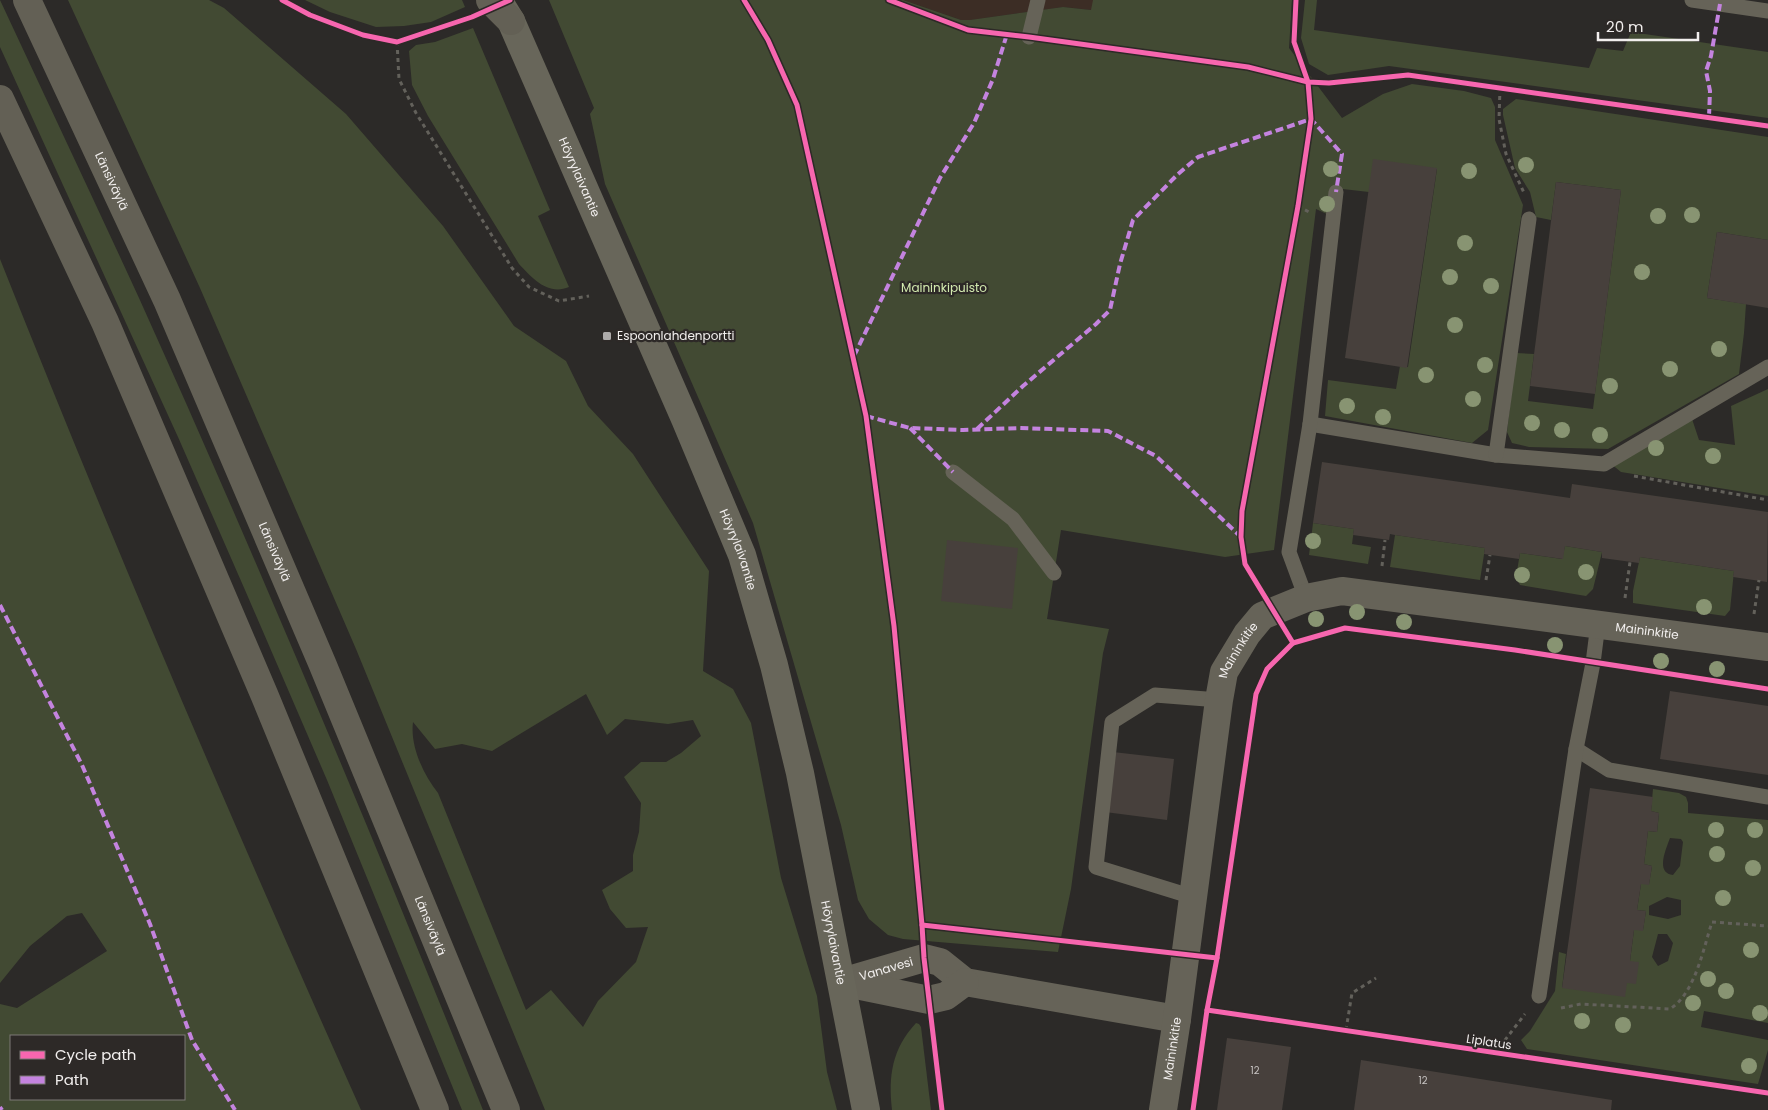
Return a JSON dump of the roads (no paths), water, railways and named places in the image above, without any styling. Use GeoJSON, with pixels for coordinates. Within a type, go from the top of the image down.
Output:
{"type":"FeatureCollection","features":[{"type":"Feature","properties":{"kind":"highway","name":"Länsiväylä"},"geometry":{"type":"LineString","coordinates":[[27,0],[167,300],[322,663],[506,1110]]}},
{"type":"Feature","properties":{"kind":"highway"},"geometry":{"type":"LineString","coordinates":[[490,0],[505,7]]}},
{"type":"Feature","properties":{"kind":"highway"},"geometry":{"type":"LineString","coordinates":[[0,99],[105,322],[264,694],[435,1110]]}},
{"type":"Feature","properties":{"kind":"main road","name":"Höyrylaivantie"},"geometry":{"type":"LineString","coordinates":[[505,7],[742,555],[774,665],[800,773],[866,1110]]}},
{"type":"Feature","properties":{"kind":"street","name":"Maininkitie"},"geometry":{"type":"LineString","coordinates":[[1163,1110],[1224,672],[1252,628],[1262,616],[1306,598],[1342,591],[1768,647]]}},
{"type":"Feature","properties":{"kind":"street","name":"Vanavesi"},"geometry":{"type":"LineString","coordinates":[[842,982],[924,958],[940,962],[965,982],[1177,1019]]}},
{"type":"Feature","properties":{"kind":"street","name":"Vanavesi"},"geometry":{"type":"LineString","coordinates":[[842,982],[929,1000],[946,996],[965,982]]}},
{"type":"Feature","properties":{"kind":"lane"},"geometry":{"type":"LineString","coordinates":[[1029,37],[1038,0]]}},
{"type":"Feature","properties":{"kind":"lane"},"geometry":{"type":"LineString","coordinates":[[1692,0],[1768,11]]}},
{"type":"Feature","properties":{"kind":"lane"},"geometry":{"type":"LineString","coordinates":[[1306,598],[1289,552],[1310,424],[1336,192]]}},
{"type":"Feature","properties":{"kind":"lane"},"geometry":{"type":"LineString","coordinates":[[1496,456],[1529,219]]}},
{"type":"Feature","properties":{"kind":"lane"},"geometry":{"type":"LineString","coordinates":[[1310,424],[1496,456],[1604,464],[1768,367]]}},
{"type":"Feature","properties":{"kind":"lane"},"geometry":{"type":"LineString","coordinates":[[953,472],[1013,519],[1054,573]]}},
{"type":"Feature","properties":{"kind":"lane"},"geometry":{"type":"LineString","coordinates":[[1538,996],[1576,749],[1594,663],[1598,624]]}},
{"type":"Feature","properties":{"kind":"lane"},"geometry":{"type":"LineString","coordinates":[[1193,897],[1096,867],[1112,722],[1155,695],[1219,700]]}},
{"type":"Feature","properties":{"kind":"lane"},"geometry":{"type":"LineString","coordinates":[[1576,749],[1609,770],[1768,797]]}},
{"type":"Feature","properties":{"kind":"place","name":"Espoonlahdenportti"},"geometry":{"type":"Point","coordinates":[607,336]}},
{"type":"Feature","properties":{"kind":"park label","name":"Maininkipuisto"},"geometry":{"type":"Point","coordinates":[944,288]}}]}
